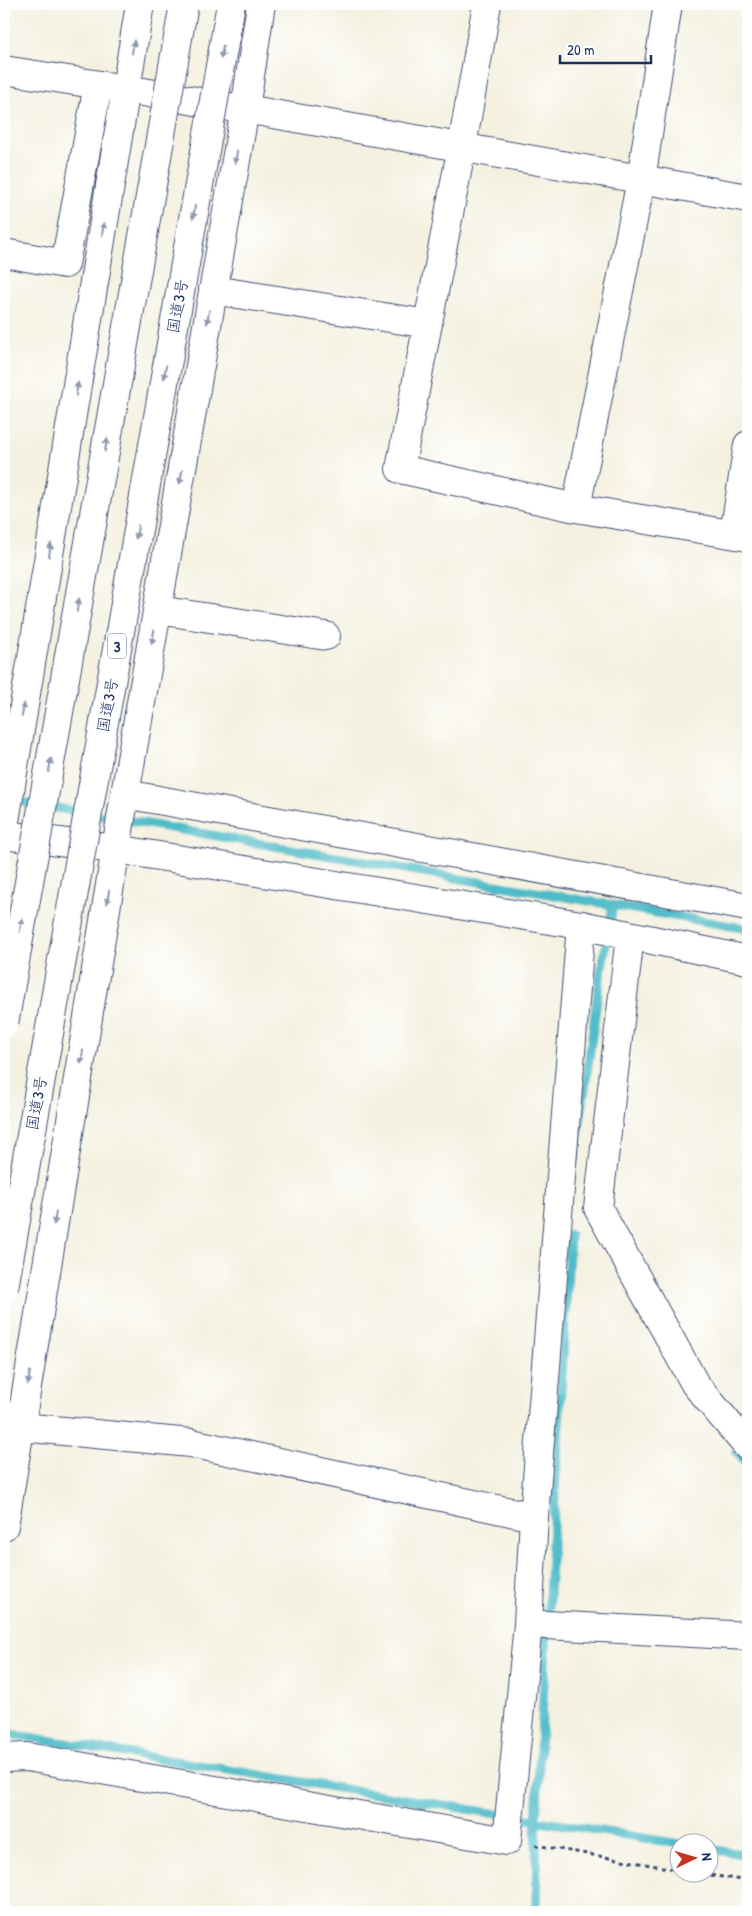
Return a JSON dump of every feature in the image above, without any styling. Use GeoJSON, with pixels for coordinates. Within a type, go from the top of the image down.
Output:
{"type":"FeatureCollection","features":[{"type":"Feature","properties":{"kind":"main road"},"geometry":{"type":"LineString","coordinates":[[4,827],[140,4]]}},
{"type":"Feature","properties":{"kind":"main road"},"geometry":{"type":"LineString","coordinates":[[4,1024],[184,4]]}},
{"type":"Feature","properties":{"kind":"main road","name":"国道3号"},"geometry":{"type":"LineString","coordinates":[[4,1288],[231,4]]}},
{"type":"Feature","properties":{"kind":"main road"},"geometry":{"type":"LineString","coordinates":[[4,1526],[125,794],[245,109],[261,4]]}},
{"type":"Feature","properties":{"kind":"main road"},"geometry":{"type":"LineString","coordinates":[[487,4],[462,146],[400,468],[576,508],[741,536],[748,445]]}},
{"type":"Feature","properties":{"kind":"main road"},"geometry":{"type":"LineString","coordinates":[[576,508],[641,180],[668,4]]}},
{"type":"Feature","properties":{"kind":"main road"},"geometry":{"type":"LineString","coordinates":[[4,70],[462,146],[748,198]]}},
{"type":"Feature","properties":{"kind":"main road"},"geometry":{"type":"LineString","coordinates":[[4,253],[65,264],[98,85]]}},
{"type":"Feature","properties":{"kind":"main road"},"geometry":{"type":"LineString","coordinates":[[213,290],[428,324]]}},
{"type":"Feature","properties":{"kind":"main road"},"geometry":{"type":"LineString","coordinates":[[158,610],[326,636]]}},
{"type":"Feature","properties":{"kind":"main road"},"geometry":{"type":"LineString","coordinates":[[125,794],[748,907]]}},
{"type":"Feature","properties":{"kind":"main road"},"geometry":{"type":"LineString","coordinates":[[4,835],[116,849],[581,926],[748,960]]}},
{"type":"Feature","properties":{"kind":"main road"},"geometry":{"type":"LineString","coordinates":[[4,1758],[27,1757],[507,1841],[528,1624],[534,1517],[581,926]]}},
{"type":"Feature","properties":{"kind":"main road"},"geometry":{"type":"LineString","coordinates":[[630,936],[598,1208],[695,1384],[748,1447]]}},
{"type":"Feature","properties":{"kind":"main road"},"geometry":{"type":"LineString","coordinates":[[21,1428],[191,1444],[534,1517]]}},
{"type":"Feature","properties":{"kind":"main road"},"geometry":{"type":"LineString","coordinates":[[528,1624],[748,1636]]}},
{"type":"Feature","properties":{"kind":"path"},"geometry":{"type":"LineString","coordinates":[[507,1841],[670,1868]]}},
{"type":"Feature","properties":{"kind":"path"},"geometry":{"type":"LineString","coordinates":[[720,1877],[748,1881]]}},
{"type":"Feature","properties":{"kind":"waterway"},"geometry":{"type":"LineString","coordinates":[[11,800],[748,929]]}},
{"type":"Feature","properties":{"kind":"waterway"},"geometry":{"type":"LineString","coordinates":[[575,1160],[600,978],[613,905]]}},
{"type":"Feature","properties":{"kind":"waterway"},"geometry":{"type":"LineString","coordinates":[[537,1912],[536,1820],[570,1235]]}},
{"type":"Feature","properties":{"kind":"waterway"},"geometry":{"type":"LineString","coordinates":[[736,1452],[748,1466]]}},
{"type":"Feature","properties":{"kind":"waterway"},"geometry":{"type":"LineString","coordinates":[[4,1733],[670,1842]]}},
{"type":"Feature","properties":{"kind":"waterway"},"geometry":{"type":"LineString","coordinates":[[720,1851],[748,1855]]}}]}
